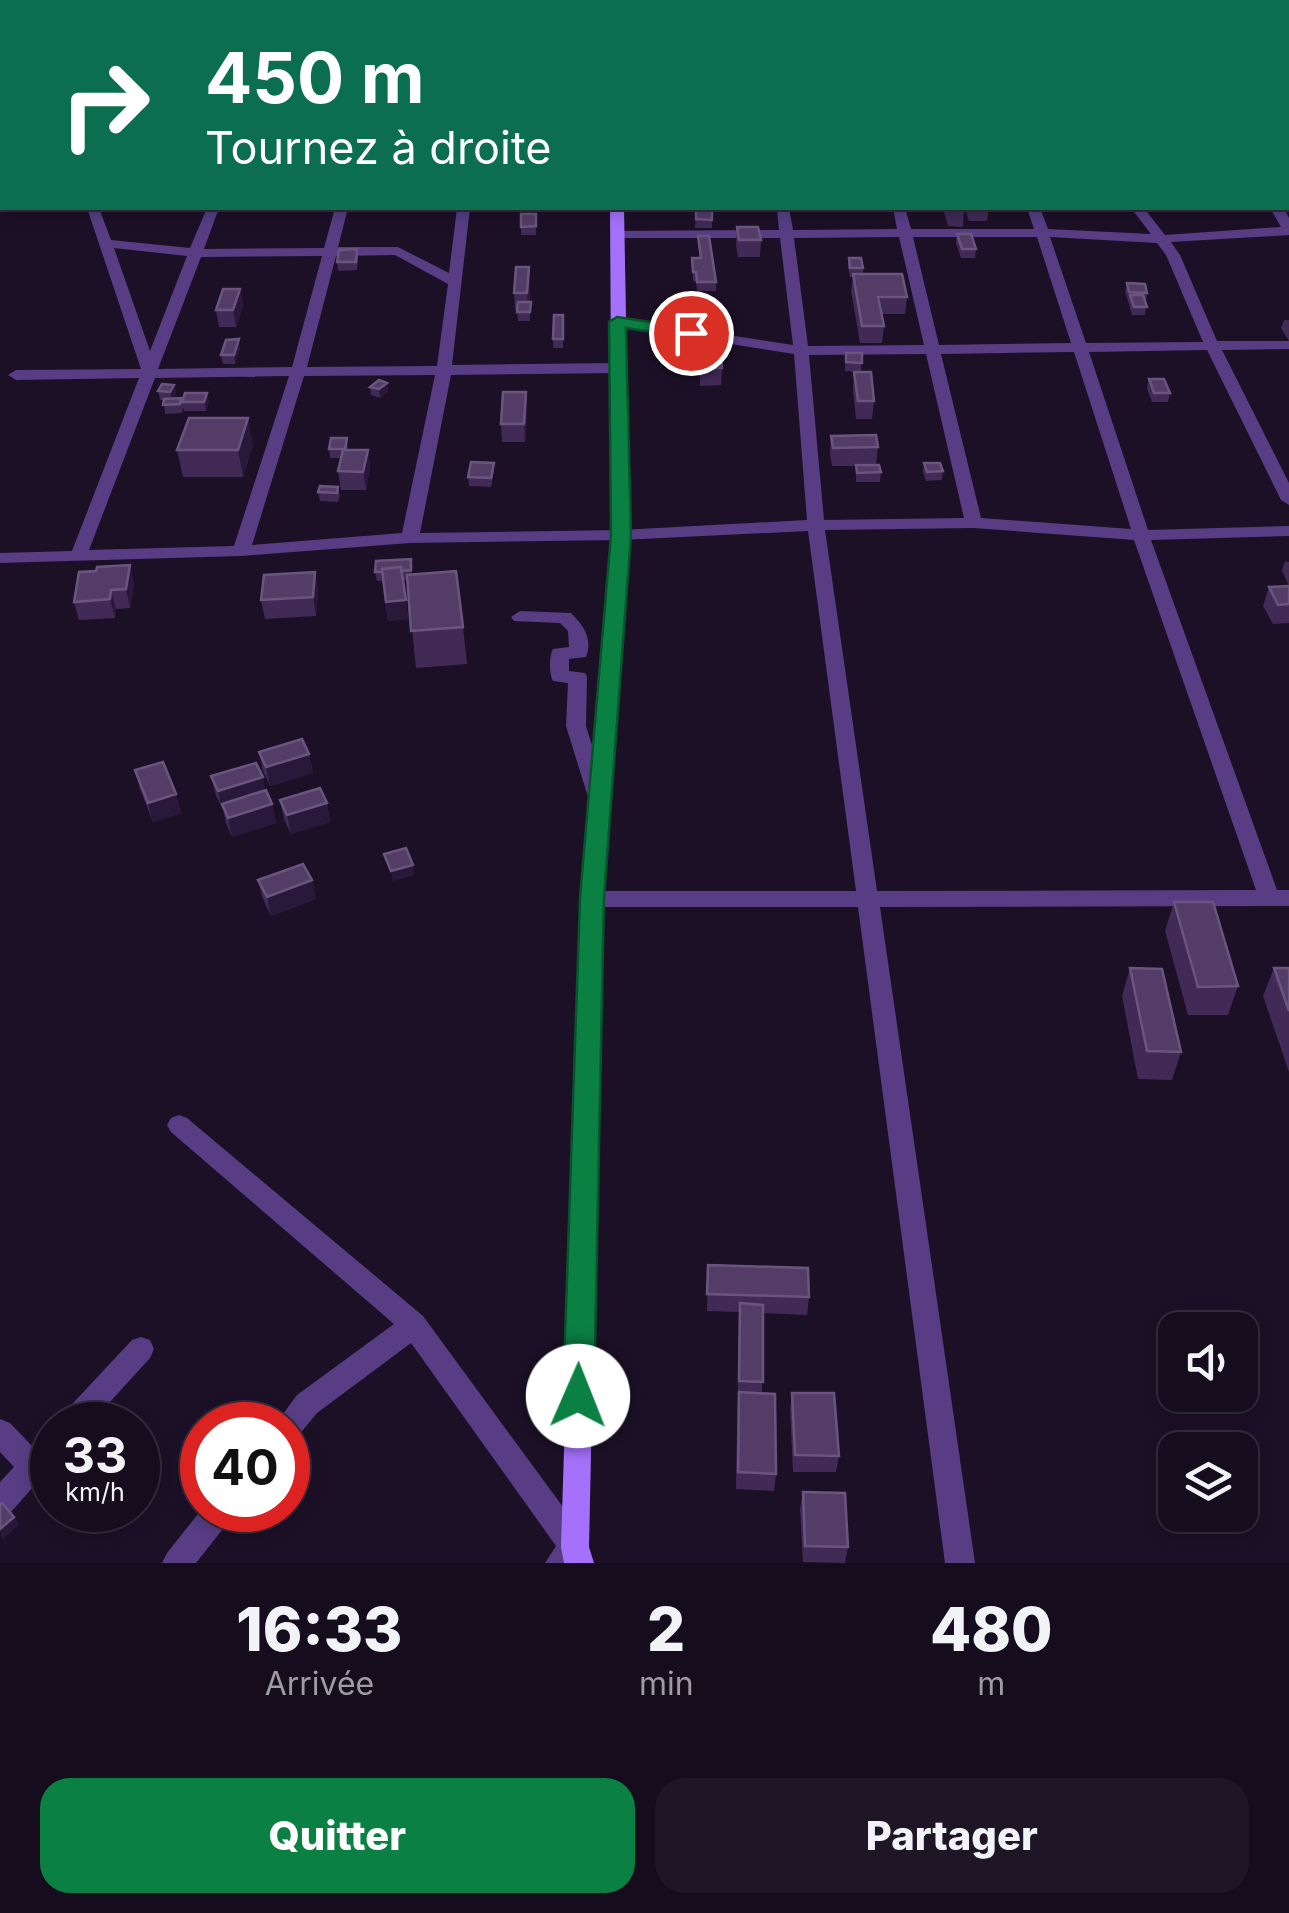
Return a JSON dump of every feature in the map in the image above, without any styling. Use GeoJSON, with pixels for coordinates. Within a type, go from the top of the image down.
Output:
{"type":"FeatureCollection","features":[{"type":"Feature","properties":{"kind":"street"},"geometry":{"type":"LineString","coordinates":[[94,210],[150,373]]}},
{"type":"Feature","properties":{"kind":"street"},"geometry":{"type":"LineString","coordinates":[[78,554],[212,210]]}},
{"type":"Feature","properties":{"kind":"street"},"geometry":{"type":"LineString","coordinates":[[241,551],[298,372],[341,210]]}},
{"type":"Feature","properties":{"kind":"street"},"geometry":{"type":"LineString","coordinates":[[410,538],[444,370],[464,210]]}},
{"type":"Feature","properties":{"kind":"street"},"geometry":{"type":"LineString","coordinates":[[572,1558],[592,898],[621,535],[617,210]]}},
{"type":"Feature","properties":{"kind":"street"},"geometry":{"type":"LineString","coordinates":[[783,210],[816,524],[960,1563]]}},
{"type":"Feature","properties":{"kind":"street"},"geometry":{"type":"LineString","coordinates":[[900,210],[974,523]]}},
{"type":"Feature","properties":{"kind":"street"},"geometry":{"type":"LineString","coordinates":[[592,898],[1279,898],[1141,534],[1035,210]]}},
{"type":"Feature","properties":{"kind":"street"},"geometry":{"type":"LineString","coordinates":[[1139,210],[1198,304],[1212,346],[1289,500]]}},
{"type":"Feature","properties":{"kind":"street"},"geometry":{"type":"LineString","coordinates":[[617,234],[1042,233],[1160,239],[1289,231]]}},
{"type":"Feature","properties":{"kind":"street"},"geometry":{"type":"LineString","coordinates":[[105,243],[196,253],[398,251],[455,282]]}},
{"type":"Feature","properties":{"kind":"street"},"geometry":{"type":"LineString","coordinates":[[617,322],[800,350],[1289,346]]}},
{"type":"Feature","properties":{"kind":"street"},"geometry":{"type":"LineString","coordinates":[[16,375],[618,368]]}},
{"type":"Feature","properties":{"kind":"street"},"geometry":{"type":"LineString","coordinates":[[0,558],[241,551],[410,538],[621,535],[816,524],[974,523],[1141,534],[1289,531]]}},
{"type":"Feature","properties":{"kind":"street"},"geometry":{"type":"LineString","coordinates":[[520,617],[565,617],[578,630],[579,653],[560,653],[560,677],[578,677],[576,726],[600,805]]}},
{"type":"Feature","properties":{"kind":"street"},"geometry":{"type":"LineString","coordinates":[[179,1125],[414,1325],[572,1558]]}},
{"type":"Feature","properties":{"kind":"street"},"geometry":{"type":"LineString","coordinates":[[310,1402],[414,1325]]}},
{"type":"Feature","properties":{"kind":"street"},"geometry":{"type":"LineString","coordinates":[[92,1402],[140,1349]]}},
{"type":"Feature","properties":{"kind":"street"},"geometry":{"type":"LineString","coordinates":[[0,1432],[30,1449]]}},
{"type":"Feature","properties":{"kind":"street"},"geometry":{"type":"LineString","coordinates":[[0,1503],[30,1470]]}},
{"type":"Feature","properties":{"kind":"street"},"geometry":{"type":"LineString","coordinates":[[177,1563],[202,1532]]}},
{"type":"Feature","properties":{"kind":"building"},"geometry":{"type":"Polygon","coordinates":[[[696,210],[712,210],[712,220],[696,219],[696,210]]]}},
{"type":"Feature","properties":{"kind":"building"},"geometry":{"type":"Polygon","coordinates":[[[521,214],[536,214],[536,226],[521,227],[521,214]]]}},
{"type":"Feature","properties":{"kind":"building"},"geometry":{"type":"Polygon","coordinates":[[[737,227],[758,227],[761,240],[739,240],[737,227]]]}},
{"type":"Feature","properties":{"kind":"building"},"geometry":{"type":"Polygon","coordinates":[[[957,234],[971,234],[976,249],[962,249],[957,234]]]}},
{"type":"Feature","properties":{"kind":"building"},"geometry":{"type":"Polygon","coordinates":[[[698,236],[709,236],[716,282],[697,282],[693,272],[692,258],[701,258],[698,236]]]}},
{"type":"Feature","properties":{"kind":"building"},"geometry":{"type":"Polygon","coordinates":[[[357,249],[356,262],[337,262],[339,250],[357,249]]]}},
{"type":"Feature","properties":{"kind":"building"},"geometry":{"type":"Polygon","coordinates":[[[849,258],[861,258],[863,268],[850,268],[849,258]]]}},
{"type":"Feature","properties":{"kind":"building"},"geometry":{"type":"Polygon","coordinates":[[[516,267],[529,267],[527,293],[514,293],[516,267]]]}},
{"type":"Feature","properties":{"kind":"building"},"geometry":{"type":"Polygon","coordinates":[[[853,274],[902,274],[907,297],[878,297],[884,326],[862,326],[853,274]]]}},
{"type":"Feature","properties":{"kind":"building"},"geometry":{"type":"Polygon","coordinates":[[[1127,283],[1145,284],[1147,293],[1129,292],[1127,283]]]}},
{"type":"Feature","properties":{"kind":"building"},"geometry":{"type":"Polygon","coordinates":[[[223,289],[240,289],[233,310],[216,310],[223,289]]]}},
{"type":"Feature","properties":{"kind":"building"},"geometry":{"type":"Polygon","coordinates":[[[1130,295],[1143,295],[1147,307],[1134,307],[1130,295]]]}},
{"type":"Feature","properties":{"kind":"building"},"geometry":{"type":"Polygon","coordinates":[[[518,302],[531,302],[530,312],[517,312],[518,302]]]}},
{"type":"Feature","properties":{"kind":"building"},"geometry":{"type":"Polygon","coordinates":[[[554,315],[563,315],[563,339],[553,339],[554,315]]]}},
{"type":"Feature","properties":{"kind":"building"},"geometry":{"type":"Polygon","coordinates":[[[239,339],[234,355],[221,355],[226,340],[239,339]]]}},
{"type":"Feature","properties":{"kind":"building"},"geometry":{"type":"Polygon","coordinates":[[[699,346],[720,346],[722,368],[701,368],[699,346]]]}},
{"type":"Feature","properties":{"kind":"building"},"geometry":{"type":"Polygon","coordinates":[[[846,353],[862,353],[862,363],[846,362],[846,353]]]}},
{"type":"Feature","properties":{"kind":"building"},"geometry":{"type":"Polygon","coordinates":[[[854,372],[871,372],[874,401],[858,401],[854,372]]]}},
{"type":"Feature","properties":{"kind":"building"},"geometry":{"type":"Polygon","coordinates":[[[1149,379],[1164,379],[1170,393],[1154,393],[1149,379]]]}},
{"type":"Feature","properties":{"kind":"building"},"geometry":{"type":"Polygon","coordinates":[[[379,380],[387,383],[379,389],[370,387],[379,380]]]}},
{"type":"Feature","properties":{"kind":"building"},"geometry":{"type":"Polygon","coordinates":[[[162,384],[174,385],[170,392],[158,391],[162,384]]]}},
{"type":"Feature","properties":{"kind":"building"},"geometry":{"type":"Polygon","coordinates":[[[503,392],[526,392],[524,424],[501,424],[503,392]]]}},
{"type":"Feature","properties":{"kind":"building"},"geometry":{"type":"Polygon","coordinates":[[[185,393],[207,393],[204,402],[182,402],[185,393]]]}},
{"type":"Feature","properties":{"kind":"building"},"geometry":{"type":"Polygon","coordinates":[[[181,398],[180,404],[163,405],[164,399],[181,398]]]}},
{"type":"Feature","properties":{"kind":"building"},"geometry":{"type":"Polygon","coordinates":[[[189,418],[248,418],[238,450],[177,450],[189,418]]]}},
{"type":"Feature","properties":{"kind":"building"},"geometry":{"type":"Polygon","coordinates":[[[876,435],[878,447],[833,448],[831,436],[876,435]]]}},
{"type":"Feature","properties":{"kind":"building"},"geometry":{"type":"Polygon","coordinates":[[[331,438],[347,438],[345,449],[329,449],[331,438]]]}},
{"type":"Feature","properties":{"kind":"building"},"geometry":{"type":"Polygon","coordinates":[[[343,450],[368,450],[363,472],[338,471],[343,450]]]}},
{"type":"Feature","properties":{"kind":"building"},"geometry":{"type":"Polygon","coordinates":[[[471,462],[494,463],[491,478],[468,477],[471,462]]]}},
{"type":"Feature","properties":{"kind":"building"},"geometry":{"type":"Polygon","coordinates":[[[924,463],[940,463],[943,471],[927,472],[924,463]]]}},
{"type":"Feature","properties":{"kind":"building"},"geometry":{"type":"Polygon","coordinates":[[[856,465],[879,465],[881,472],[857,473],[856,465]]]}},
{"type":"Feature","properties":{"kind":"building"},"geometry":{"type":"Polygon","coordinates":[[[320,486],[338,487],[337,493],[318,492],[320,486]]]}},
{"type":"Feature","properties":{"kind":"building"},"geometry":{"type":"Polygon","coordinates":[[[411,559],[411,570],[401,571],[401,567],[375,572],[376,561],[411,559]]]}},
{"type":"Feature","properties":{"kind":"building"},"geometry":{"type":"Polygon","coordinates":[[[130,565],[126,589],[111,590],[110,599],[74,602],[79,572],[130,565]]]}},
{"type":"Feature","properties":{"kind":"building"},"geometry":{"type":"Polygon","coordinates":[[[401,567],[406,600],[386,602],[382,569],[401,567]]]}},
{"type":"Feature","properties":{"kind":"building"},"geometry":{"type":"Polygon","coordinates":[[[456,571],[463,627],[411,631],[407,575],[456,571]]]}},
{"type":"Feature","properties":{"kind":"building"},"geometry":{"type":"Polygon","coordinates":[[[315,572],[313,597],[261,600],[264,575],[315,572]]]}},
{"type":"Feature","properties":{"kind":"building"},"geometry":{"type":"Polygon","coordinates":[[[1289,586],[1289,604],[1278,605],[1269,587],[1289,586]]]}},
{"type":"Feature","properties":{"kind":"building"},"geometry":{"type":"Polygon","coordinates":[[[302,739],[309,754],[266,767],[259,752],[302,739]]]}},
{"type":"Feature","properties":{"kind":"building"},"geometry":{"type":"Polygon","coordinates":[[[163,762],[176,794],[148,803],[135,770],[163,762]]]}},
{"type":"Feature","properties":{"kind":"building"},"geometry":{"type":"Polygon","coordinates":[[[256,763],[263,777],[218,791],[211,776],[256,763]]]}},
{"type":"Feature","properties":{"kind":"building"},"geometry":{"type":"Polygon","coordinates":[[[320,788],[327,803],[287,815],[280,800],[320,788]]]}},
{"type":"Feature","properties":{"kind":"building"},"geometry":{"type":"Polygon","coordinates":[[[266,790],[272,804],[228,818],[222,804],[266,790]]]}},
{"type":"Feature","properties":{"kind":"building"},"geometry":{"type":"Polygon","coordinates":[[[406,848],[413,865],[391,871],[384,854],[406,848]]]}},
{"type":"Feature","properties":{"kind":"building"},"geometry":{"type":"Polygon","coordinates":[[[303,864],[312,880],[267,897],[258,880],[303,864]]]}},
{"type":"Feature","properties":{"kind":"building"},"geometry":{"type":"Polygon","coordinates":[[[1174,902],[1213,902],[1238,986],[1198,987],[1174,902]]]}},
{"type":"Feature","properties":{"kind":"building"},"geometry":{"type":"Polygon","coordinates":[[[1130,968],[1162,969],[1181,1052],[1147,1051],[1130,968]]]}},
{"type":"Feature","properties":{"kind":"building"},"geometry":{"type":"Polygon","coordinates":[[[1274,968],[1289,968],[1289,1011],[1274,968]]]}},
{"type":"Feature","properties":{"kind":"building"},"geometry":{"type":"Polygon","coordinates":[[[708,1265],[808,1268],[809,1297],[707,1294],[708,1265]]]}},
{"type":"Feature","properties":{"kind":"building"},"geometry":{"type":"Polygon","coordinates":[[[740,1303],[763,1305],[763,1382],[739,1381],[740,1303]]]}},
{"type":"Feature","properties":{"kind":"building"},"geometry":{"type":"Polygon","coordinates":[[[739,1392],[775,1394],[776,1474],[738,1472],[739,1392]]]}},
{"type":"Feature","properties":{"kind":"building"},"geometry":{"type":"Polygon","coordinates":[[[792,1393],[834,1393],[839,1456],[795,1455],[792,1393]]]}},
{"type":"Feature","properties":{"kind":"building"},"geometry":{"type":"Polygon","coordinates":[[[803,1492],[845,1493],[848,1547],[805,1546],[803,1492]]]}},
{"type":"Feature","properties":{"kind":"building"},"geometry":{"type":"Polygon","coordinates":[[[0,1505],[14,1517],[0,1529],[0,1505]]]}},
{"type":"Feature","properties":{"kind":"route"},"geometry":{"type":"LineString","coordinates":[[578,1396],[592,898],[621,535],[617,322],[691,333]]}}]}
